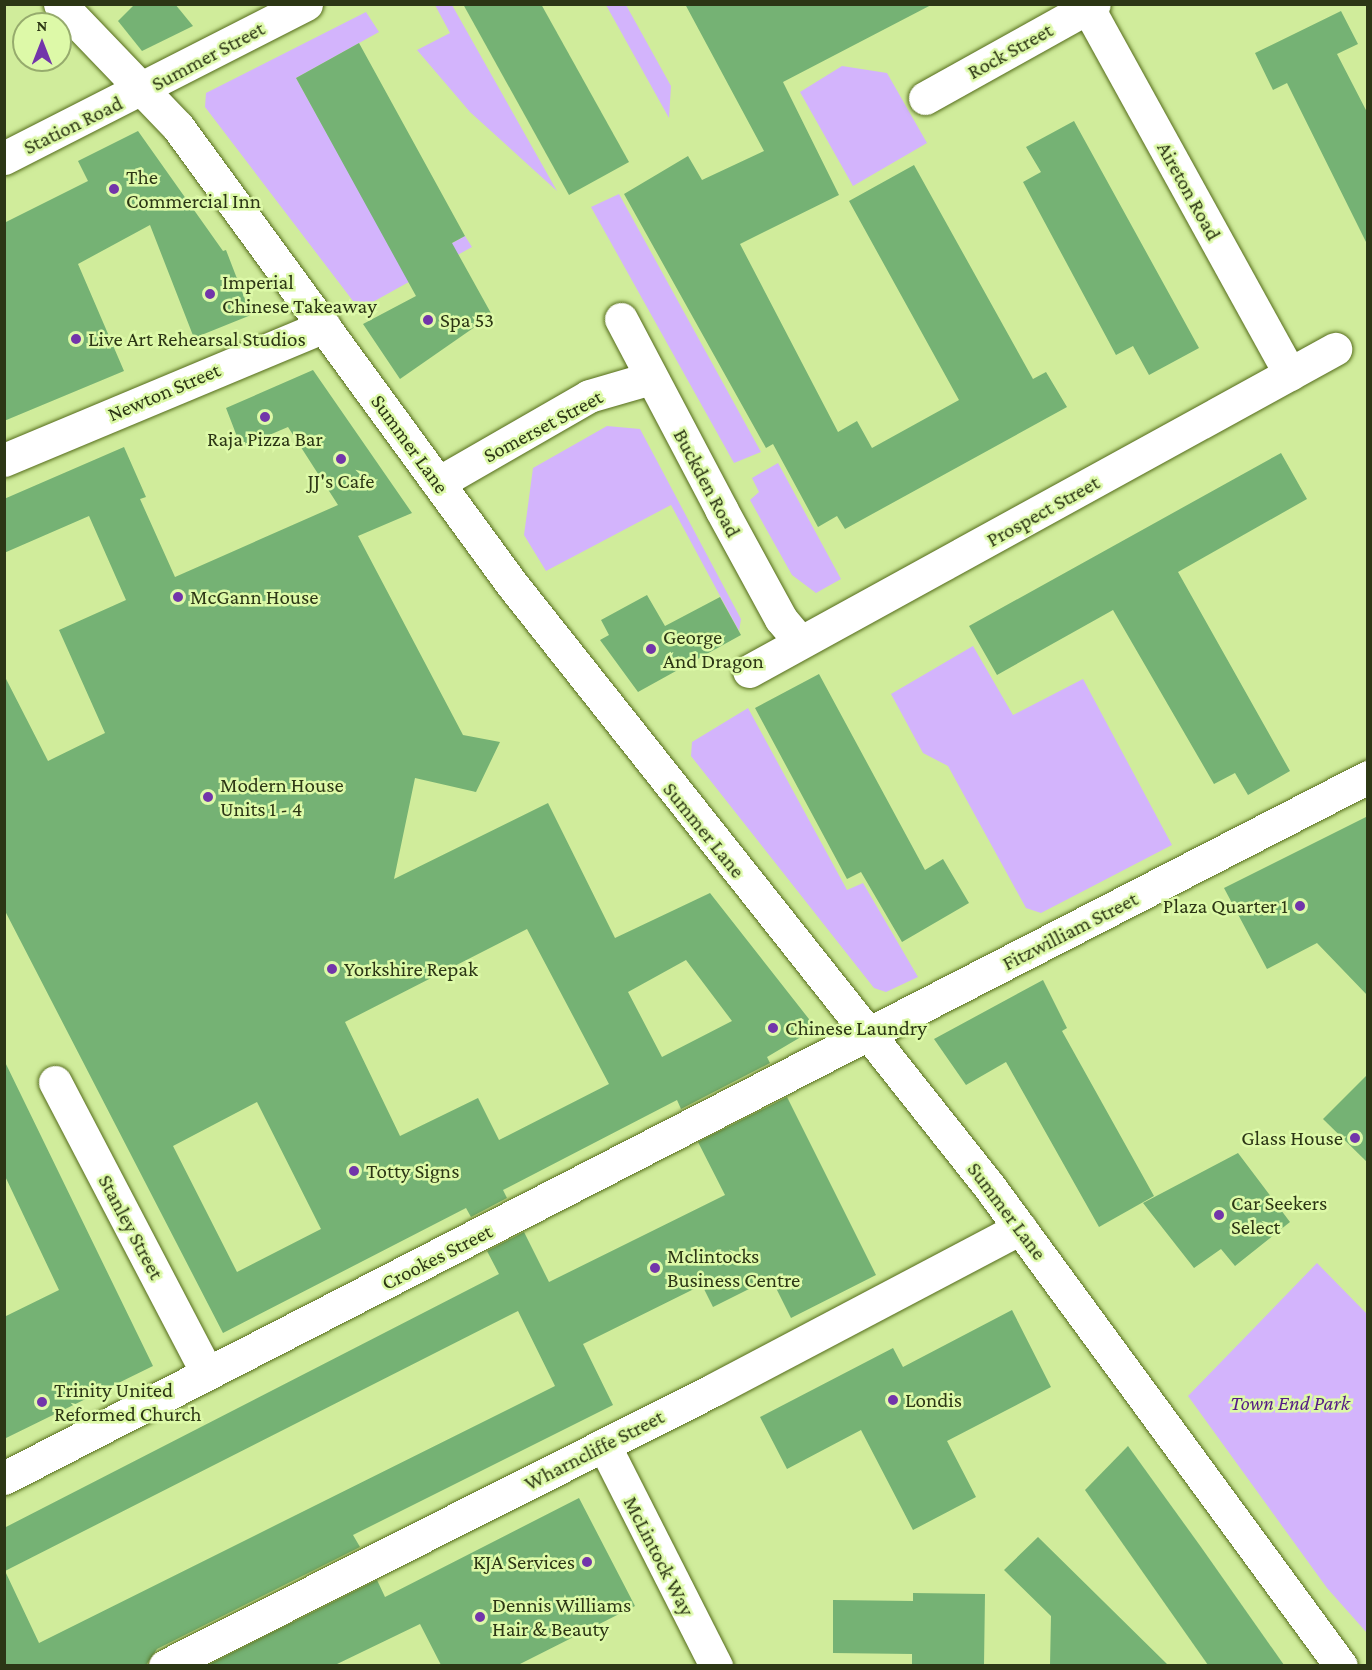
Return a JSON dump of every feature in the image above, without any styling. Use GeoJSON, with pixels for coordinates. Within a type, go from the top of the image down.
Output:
{"type":"FeatureCollection","features":[{"type":"Feature","properties":{"kind":"street","name":"Summer Lane"},"geometry":{"type":"LineString","coordinates":[[60,4],[178,127],[575,668],[1020,1228],[1341,1665]]}},
{"type":"Feature","properties":{"kind":"street","name":"Summer Street"},"geometry":{"type":"LineString","coordinates":[[142,91],[306,4]]}},
{"type":"Feature","properties":{"kind":"street","name":"Rock Street"},"geometry":{"type":"LineString","coordinates":[[925,98],[1091,6]]}},
{"type":"Feature","properties":{"kind":"street","name":"Aireton Road"},"geometry":{"type":"LineString","coordinates":[[1091,6],[1290,374]]}},
{"type":"Feature","properties":{"kind":"street","name":"Station Road"},"geometry":{"type":"LineString","coordinates":[[4,158],[142,91]]}},
{"type":"Feature","properties":{"kind":"street","name":"Buckden Road"},"geometry":{"type":"LineString","coordinates":[[621,319],[782,620],[800,642]]}},
{"type":"Feature","properties":{"kind":"street","name":"Newton Street"},"geometry":{"type":"LineString","coordinates":[[4,460],[324,326]]}},
{"type":"Feature","properties":{"kind":"street","name":"Prospect Street"},"geometry":{"type":"LineString","coordinates":[[749,671],[1335,349]]}},
{"type":"Feature","properties":{"kind":"street","name":"Somerset Street"},"geometry":{"type":"LineString","coordinates":[[438,483],[589,396],[651,378]]}},
{"type":"Feature","properties":{"kind":"street","name":"Fitzwilliam Street"},"geometry":{"type":"LineString","coordinates":[[868,1034],[1368,777]]}},
{"type":"Feature","properties":{"kind":"street","name":"Crookes Street"},"geometry":{"type":"LineString","coordinates":[[4,1478],[868,1034]]}},
{"type":"Feature","properties":{"kind":"street","name":"Stanley Street"},"geometry":{"type":"LineString","coordinates":[[55,1082],[207,1373]]}},
{"type":"Feature","properties":{"kind":"street","name":"Wharncliffe Street"},"geometry":{"type":"LineString","coordinates":[[165,1665],[925,1281],[1020,1228]]}},
{"type":"Feature","properties":{"kind":"street","name":"McLintock Way"},"geometry":{"type":"LineString","coordinates":[[604,1445],[716,1665]]}},
{"type":"Feature","properties":{"kind":"green space"},"geometry":{"type":"Polygon","coordinates":[[[435,5],[452,5],[557,191],[470,112],[417,50],[450,33],[435,5]]]}},
{"type":"Feature","properties":{"kind":"green space"},"geometry":{"type":"Polygon","coordinates":[[[606,5],[626,5],[671,86],[669,118],[606,5]]]}},
{"type":"Feature","properties":{"kind":"green space"},"geometry":{"type":"Polygon","coordinates":[[[366,12],[379,32],[296,78],[403,270],[465,236],[472,247],[371,303],[353,301],[205,107],[206,93],[366,12]]]}},
{"type":"Feature","properties":{"kind":"green space"},"geometry":{"type":"Polygon","coordinates":[[[842,66],[887,73],[927,143],[853,186],[800,92],[842,66]]]}},
{"type":"Feature","properties":{"kind":"green space"},"geometry":{"type":"Polygon","coordinates":[[[619,194],[761,452],[734,463],[591,207],[619,194]]]}},
{"type":"Feature","properties":{"kind":"green space"},"geometry":{"type":"Polygon","coordinates":[[[607,426],[640,429],[741,619],[739,631],[671,505],[546,571],[524,535],[533,468],[607,426]]]}},
{"type":"Feature","properties":{"kind":"green space"},"geometry":{"type":"Polygon","coordinates":[[[778,463],[841,579],[816,593],[792,575],[750,500],[759,492],[752,478],[778,463]]]}},
{"type":"Feature","properties":{"kind":"green space"},"geometry":{"type":"Polygon","coordinates":[[[973,646],[1013,715],[1083,679],[1172,845],[1041,913],[1026,908],[948,766],[923,753],[891,694],[973,646]]]}},
{"type":"Feature","properties":{"kind":"green space"},"geometry":{"type":"Polygon","coordinates":[[[748,708],[847,890],[863,883],[918,977],[886,992],[874,988],[691,756],[692,742],[748,708]]]}},
{"type":"Feature","properties":{"kind":"green space","name":"Town End Park"},"geometry":{"type":"Polygon","coordinates":[[[1317,1263],[1367,1314],[1367,1633],[1327,1588],[1188,1396],[1317,1263]]]}},
{"type":"Feature","properties":{"kind":"building"},"geometry":{"type":"Polygon","coordinates":[[[135,4],[175,4],[193,26],[142,51],[118,21],[135,4]]]}},
{"type":"Feature","properties":{"kind":"building"},"geometry":{"type":"Polygon","coordinates":[[[463,4],[541,4],[629,162],[569,195],[463,4]]]}},
{"type":"Feature","properties":{"kind":"building"},"geometry":{"type":"Polygon","coordinates":[[[685,4],[933,4],[783,82],[839,195],[740,244],[838,432],[857,421],[872,448],[959,400],[849,201],[914,165],[1033,379],[1046,372],[1067,407],[845,529],[837,516],[818,527],[773,444],[766,448],[624,194],[688,156],[702,180],[764,151],[685,4]]]}},
{"type":"Feature","properties":{"kind":"building"},"geometry":{"type":"Polygon","coordinates":[[[1341,11],[1358,44],[1337,54],[1368,114],[1368,246],[1287,83],[1273,90],[1255,53],[1341,11]]]}},
{"type":"Feature","properties":{"kind":"building"},"geometry":{"type":"Polygon","coordinates":[[[359,43],[465,236],[452,243],[492,315],[400,379],[363,324],[416,296],[296,78],[359,43]]]}},
{"type":"Feature","properties":{"kind":"building"},"geometry":{"type":"Polygon","coordinates":[[[1074,121],[1199,348],[1149,375],[1133,346],[1116,355],[1023,182],[1041,172],[1026,147],[1074,121]]]}},
{"type":"Feature","properties":{"kind":"building"},"geometry":{"type":"Polygon","coordinates":[[[138,131],[223,251],[226,250],[251,315],[194,338],[150,225],[78,264],[124,371],[4,421],[4,223],[88,181],[78,161],[138,131]]]}},
{"type":"Feature","properties":{"kind":"building"},"geometry":{"type":"Polygon","coordinates":[[[313,370],[412,513],[358,536],[463,735],[500,742],[476,792],[415,778],[394,879],[548,803],[615,938],[710,893],[816,1028],[767,1057],[770,1063],[681,1109],[677,1100],[503,1190],[507,1198],[471,1217],[466,1208],[223,1333],[4,909],[4,675],[48,761],[105,733],[59,630],[126,600],[89,516],[4,553],[4,499],[124,447],[146,497],[140,499],[175,577],[338,505],[288,427],[241,447],[226,408],[313,370]],[[527,929],[345,1022],[400,1136],[478,1098],[499,1140],[609,1084],[527,929]],[[686,960],[628,992],[662,1057],[732,1021],[686,960]],[[257,1102],[173,1146],[237,1272],[321,1229],[257,1102]]]}},
{"type":"Feature","properties":{"kind":"building"},"geometry":{"type":"Polygon","coordinates":[[[1281,453],[1307,499],[1178,572],[1290,771],[1248,795],[1235,773],[1214,784],[1113,610],[997,675],[969,626],[1281,453]]]}},
{"type":"Feature","properties":{"kind":"building","name":"George And Dragon"},"geometry":{"type":"Polygon","coordinates":[[[647,595],[665,626],[720,597],[741,635],[638,692],[600,640],[609,635],[601,620],[647,595]]]}},
{"type":"Feature","properties":{"kind":"building"},"geometry":{"type":"Polygon","coordinates":[[[819,674],[925,870],[943,859],[969,903],[902,942],[861,872],[847,879],[755,708],[819,674]]]}},
{"type":"Feature","properties":{"kind":"building","name":"Plaza Quarter 1"},"geometry":{"type":"Polygon","coordinates":[[[1368,816],[1368,996],[1317,943],[1267,969],[1224,888],[1368,816]]]}},
{"type":"Feature","properties":{"kind":"building"},"geometry":{"type":"Polygon","coordinates":[[[1043,980],[1067,1028],[1062,1031],[1154,1196],[1099,1227],[1006,1062],[966,1085],[934,1039],[1043,980]]]}},
{"type":"Feature","properties":{"kind":"building"},"geometry":{"type":"Polygon","coordinates":[[[4,1060],[153,1366],[4,1439],[4,1317],[59,1290],[4,1174],[4,1060]]]}},
{"type":"Feature","properties":{"kind":"building","name":"Glass House"},"geometry":{"type":"Polygon","coordinates":[[[1368,1074],[1368,1163],[1323,1119],[1368,1074]]]}},
{"type":"Feature","properties":{"kind":"building"},"geometry":{"type":"Polygon","coordinates":[[[787,1097],[876,1275],[791,1318],[771,1278],[713,1307],[702,1285],[583,1344],[613,1405],[353,1535],[360,1547],[157,1649],[146,1665],[4,1665],[4,1528],[499,1274],[487,1251],[524,1232],[549,1282],[725,1195],[698,1142],[787,1097]],[[518,1311],[5,1571],[39,1643],[555,1386],[518,1311]]]}},
{"type":"Feature","properties":{"kind":"building","name":"Car Seekers Select"},"geometry":{"type":"Polygon","coordinates":[[[1238,1153],[1290,1222],[1235,1266],[1221,1249],[1194,1268],[1143,1203],[1238,1153]]]}},
{"type":"Feature","properties":{"kind":"building"},"geometry":{"type":"Polygon","coordinates":[[[1012,1310],[1051,1387],[947,1441],[976,1497],[913,1530],[861,1430],[787,1469],[760,1417],[893,1348],[903,1367],[1012,1310]]]}},
{"type":"Feature","properties":{"kind":"building"},"geometry":{"type":"Polygon","coordinates":[[[1128,1446],[1284,1665],[1208,1665],[1085,1490],[1128,1446]]]}},
{"type":"Feature","properties":{"kind":"building"},"geometry":{"type":"Polygon","coordinates":[[[579,1498],[635,1606],[518,1665],[441,1665],[420,1624],[335,1665],[208,1665],[377,1580],[385,1597],[579,1498]]]}},
{"type":"Feature","properties":{"kind":"building"},"geometry":{"type":"Polygon","coordinates":[[[1038,1537],[1168,1665],[1050,1665],[1051,1616],[1004,1570],[1038,1537]]]}},
{"type":"Feature","properties":{"kind":"building"},"geometry":{"type":"Polygon","coordinates":[[[913,1593],[985,1594],[984,1665],[912,1665],[912,1654],[833,1653],[833,1600],[913,1601],[913,1593]]]}},
{"type":"Feature","properties":{"kind":"place","name":"The Commercial Inn"},"geometry":{"type":"Point","coordinates":[114,189]}},
{"type":"Feature","properties":{"kind":"place","name":"Imperial Chinese Takeaway"},"geometry":{"type":"Point","coordinates":[210,294]}},
{"type":"Feature","properties":{"kind":"place","name":"Spa 53"},"geometry":{"type":"Point","coordinates":[428,320]}},
{"type":"Feature","properties":{"kind":"place","name":"Live Art Rehearsal Studios"},"geometry":{"type":"Point","coordinates":[76,339]}},
{"type":"Feature","properties":{"kind":"place","name":"Raja Pizza Bar"},"geometry":{"type":"Point","coordinates":[265,417]}},
{"type":"Feature","properties":{"kind":"place","name":"JJ's Cafe"},"geometry":{"type":"Point","coordinates":[341,459]}},
{"type":"Feature","properties":{"kind":"place","name":"McGann House"},"geometry":{"type":"Point","coordinates":[178,597]}},
{"type":"Feature","properties":{"kind":"place","name":"George And Dragon"},"geometry":{"type":"Point","coordinates":[651,649]}},
{"type":"Feature","properties":{"kind":"place","name":"Modern House Units 1 - 4"},"geometry":{"type":"Point","coordinates":[208,797]}},
{"type":"Feature","properties":{"kind":"place","name":"Plaza Quarter 1"},"geometry":{"type":"Point","coordinates":[1300,906]}},
{"type":"Feature","properties":{"kind":"place","name":"Yorkshire Repak"},"geometry":{"type":"Point","coordinates":[332,969]}},
{"type":"Feature","properties":{"kind":"place","name":"Chinese Laundry"},"geometry":{"type":"Point","coordinates":[773,1028]}},
{"type":"Feature","properties":{"kind":"place","name":"Glass House"},"geometry":{"type":"Point","coordinates":[1355,1138]}},
{"type":"Feature","properties":{"kind":"place","name":"Totty Signs"},"geometry":{"type":"Point","coordinates":[354,1171]}},
{"type":"Feature","properties":{"kind":"place","name":"Car Seekers Select"},"geometry":{"type":"Point","coordinates":[1219,1215]}},
{"type":"Feature","properties":{"kind":"place","name":"Mclintocks Business Centre"},"geometry":{"type":"Point","coordinates":[655,1268]}},
{"type":"Feature","properties":{"kind":"place","name":"Londis"},"geometry":{"type":"Point","coordinates":[893,1400]}},
{"type":"Feature","properties":{"kind":"place","name":"Trinity United Reformed Church"},"geometry":{"type":"Point","coordinates":[42,1402]}},
{"type":"Feature","properties":{"kind":"place","name":"KJA Services"},"geometry":{"type":"Point","coordinates":[587,1562]}},
{"type":"Feature","properties":{"kind":"place","name":"Dennis Williams Hair & Beauty"},"geometry":{"type":"Point","coordinates":[480,1617]}}]}
